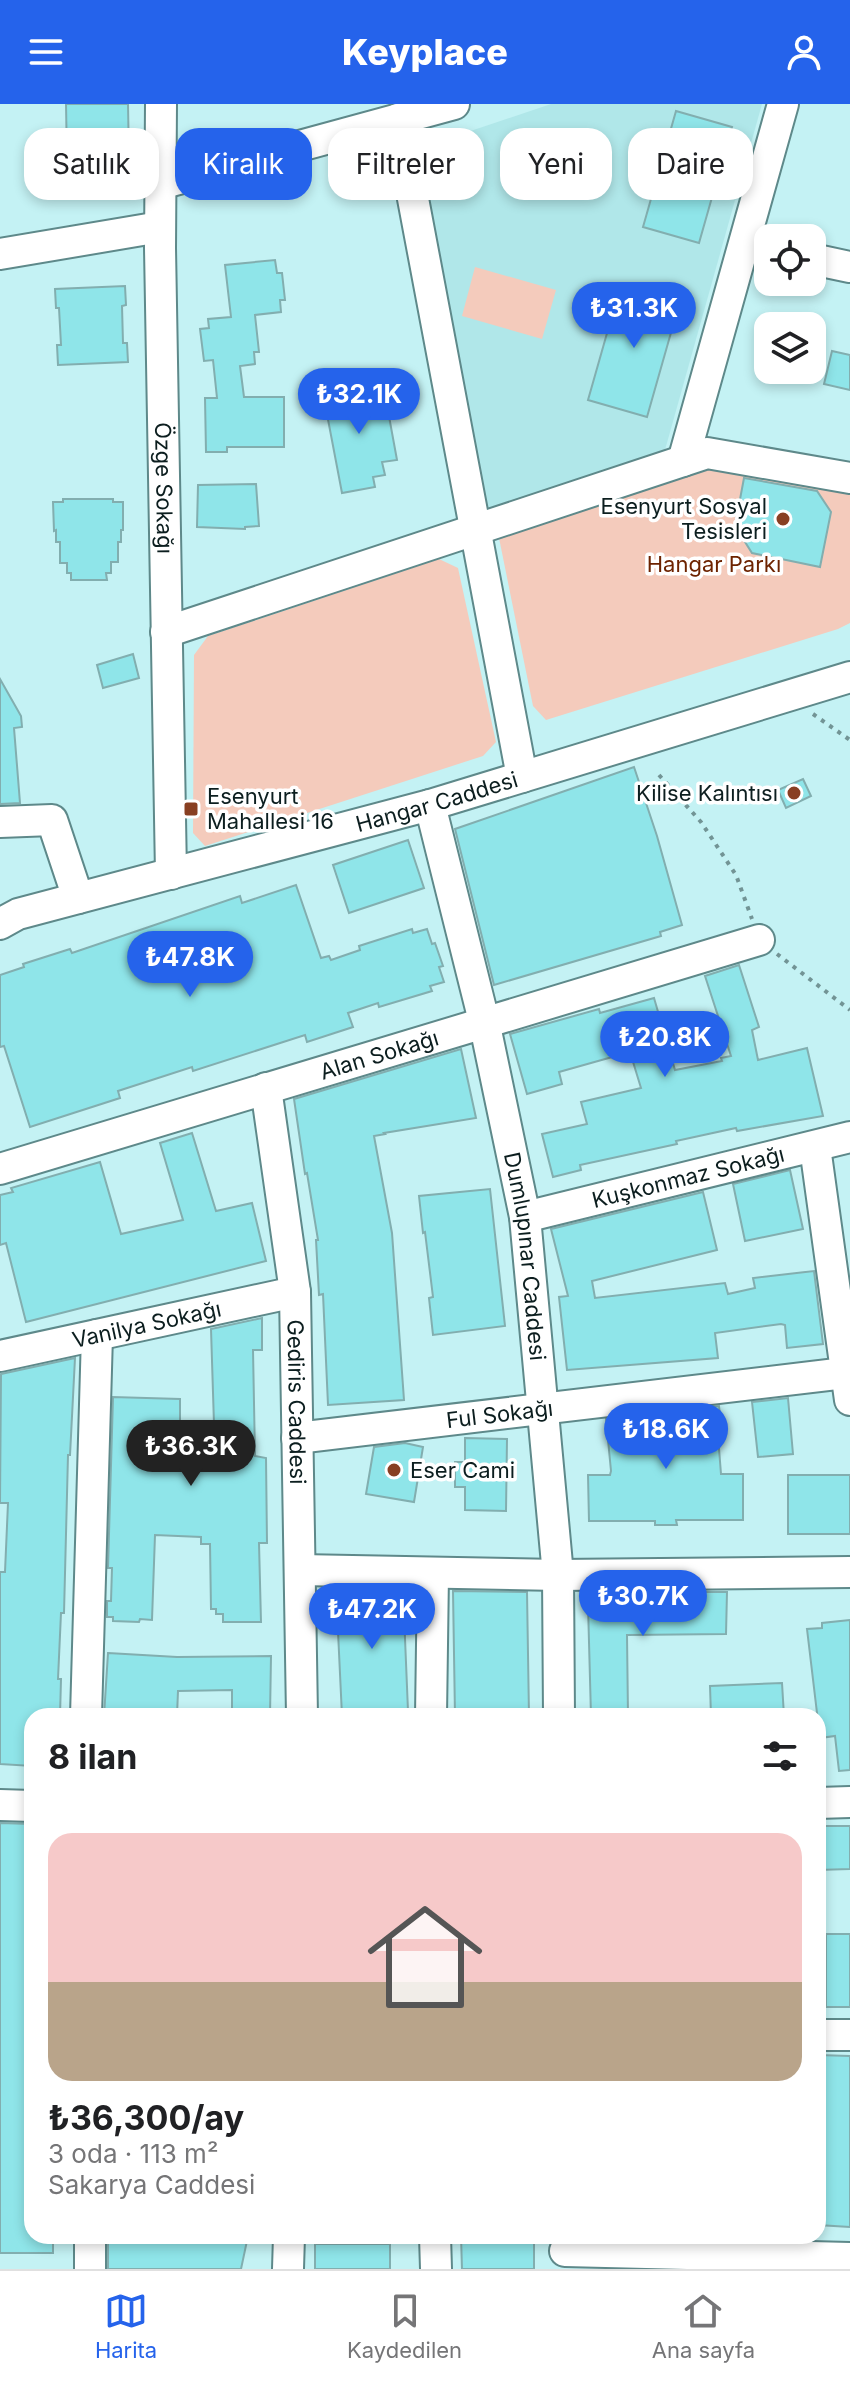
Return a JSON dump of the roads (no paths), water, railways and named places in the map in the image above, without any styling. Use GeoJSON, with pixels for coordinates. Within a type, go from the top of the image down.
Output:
{"type":"FeatureCollection","features":[{"type":"Feature","properties":{"kind":"street","name":"Özge Sokağı"},"geometry":{"type":"LineString","coordinates":[[161,104],[160,227],[171,874]]}},
{"type":"Feature","properties":{"kind":"street"},"geometry":{"type":"LineString","coordinates":[[160,184],[454,104]]}},
{"type":"Feature","properties":{"kind":"street"},"geometry":{"type":"LineString","coordinates":[[760,224],[783,104]]}},
{"type":"Feature","properties":{"kind":"street"},"geometry":{"type":"LineString","coordinates":[[398,119],[522,777]]}},
{"type":"Feature","properties":{"kind":"street"},"geometry":{"type":"LineString","coordinates":[[0,254],[160,227]]}},
{"type":"Feature","properties":{"kind":"street"},"geometry":{"type":"LineString","coordinates":[[683,461],[754,252]]}},
{"type":"Feature","properties":{"kind":"street"},"geometry":{"type":"LineString","coordinates":[[826,262],[850,267]]}},
{"type":"Feature","properties":{"kind":"street"},"geometry":{"type":"LineString","coordinates":[[166,632],[707,453],[850,478]]}},
{"type":"Feature","properties":{"kind":"street","name":"Hangar Caddesi"},"geometry":{"type":"LineString","coordinates":[[6,917],[430,805],[850,677]]}},
{"type":"Feature","properties":{"kind":"street","name":"Dumlupınar Caddesi"},"geometry":{"type":"LineString","coordinates":[[430,805],[484,1021],[525,1217],[558,1575],[559,1708]]}},
{"type":"Feature","properties":{"kind":"street"},"geometry":{"type":"LineString","coordinates":[[0,822],[52,820],[78,898]]}},
{"type":"Feature","properties":{"kind":"street","name":"Alan Sokağı"},"geometry":{"type":"LineString","coordinates":[[0,1169],[759,940]]}},
{"type":"Feature","properties":{"kind":"street","name":"Gediris Caddesi"},"geometry":{"type":"LineString","coordinates":[[266,1088],[295,1292],[302,1708]]}},
{"type":"Feature","properties":{"kind":"street","name":"Kuşkonmaz Sokağı"},"geometry":{"type":"LineString","coordinates":[[525,1217],[850,1137]]}},
{"type":"Feature","properties":{"kind":"street"},"geometry":{"type":"LineString","coordinates":[[815,1147],[848,1386]]}},
{"type":"Feature","properties":{"kind":"street","name":"Vanilya Sokağı"},"geometry":{"type":"LineString","coordinates":[[0,1356],[295,1292]]}},
{"type":"Feature","properties":{"kind":"street"},"geometry":{"type":"LineString","coordinates":[[86,1708],[97,1335]]}},
{"type":"Feature","properties":{"kind":"street","name":"Ful Sokağı"},"geometry":{"type":"LineString","coordinates":[[297,1438],[544,1410],[848,1386]]}},
{"type":"Feature","properties":{"kind":"street"},"geometry":{"type":"LineString","coordinates":[[300,1570],[558,1575],[850,1572]]}},
{"type":"Feature","properties":{"kind":"street"},"geometry":{"type":"LineString","coordinates":[[431,1708],[433,1573]]}},
{"type":"Feature","properties":{"kind":"street"},"geometry":{"type":"LineString","coordinates":[[826,1803],[850,1802]]}},
{"type":"Feature","properties":{"kind":"street"},"geometry":{"type":"LineString","coordinates":[[0,1805],[24,1806]]}},
{"type":"Feature","properties":{"kind":"street"},"geometry":{"type":"LineString","coordinates":[[826,2035],[850,2035]]}},
{"type":"Feature","properties":{"kind":"street"},"geometry":{"type":"LineString","coordinates":[[90,2244],[90,2269]]}},
{"type":"Feature","properties":{"kind":"street"},"geometry":{"type":"LineString","coordinates":[[288,2269],[289,2244]]}},
{"type":"Feature","properties":{"kind":"street"},"geometry":{"type":"LineString","coordinates":[[435,2244],[436,2269]]}},
{"type":"Feature","properties":{"kind":"street"},"geometry":{"type":"LineString","coordinates":[[565,2252],[850,2258]]}},
{"type":"Feature","properties":{"kind":"place","name":"Esenyurt Sosyal Tesisleri"},"geometry":{"type":"Point","coordinates":[783,519]}},
{"type":"Feature","properties":{"kind":"place","name":"Kilise Kalıntısı"},"geometry":{"type":"Point","coordinates":[794,793]}},
{"type":"Feature","properties":{"kind":"place","name":"Esenyurt Mahallesi 16"},"geometry":{"type":"Point","coordinates":[191,809]}},
{"type":"Feature","properties":{"kind":"place","name":"Eser Cami"},"geometry":{"type":"Point","coordinates":[394,1470]}},
{"type":"Feature","properties":{"kind":"park label","name":"Hangar Parkı"},"geometry":{"type":"Point","coordinates":[714,564]}}]}
